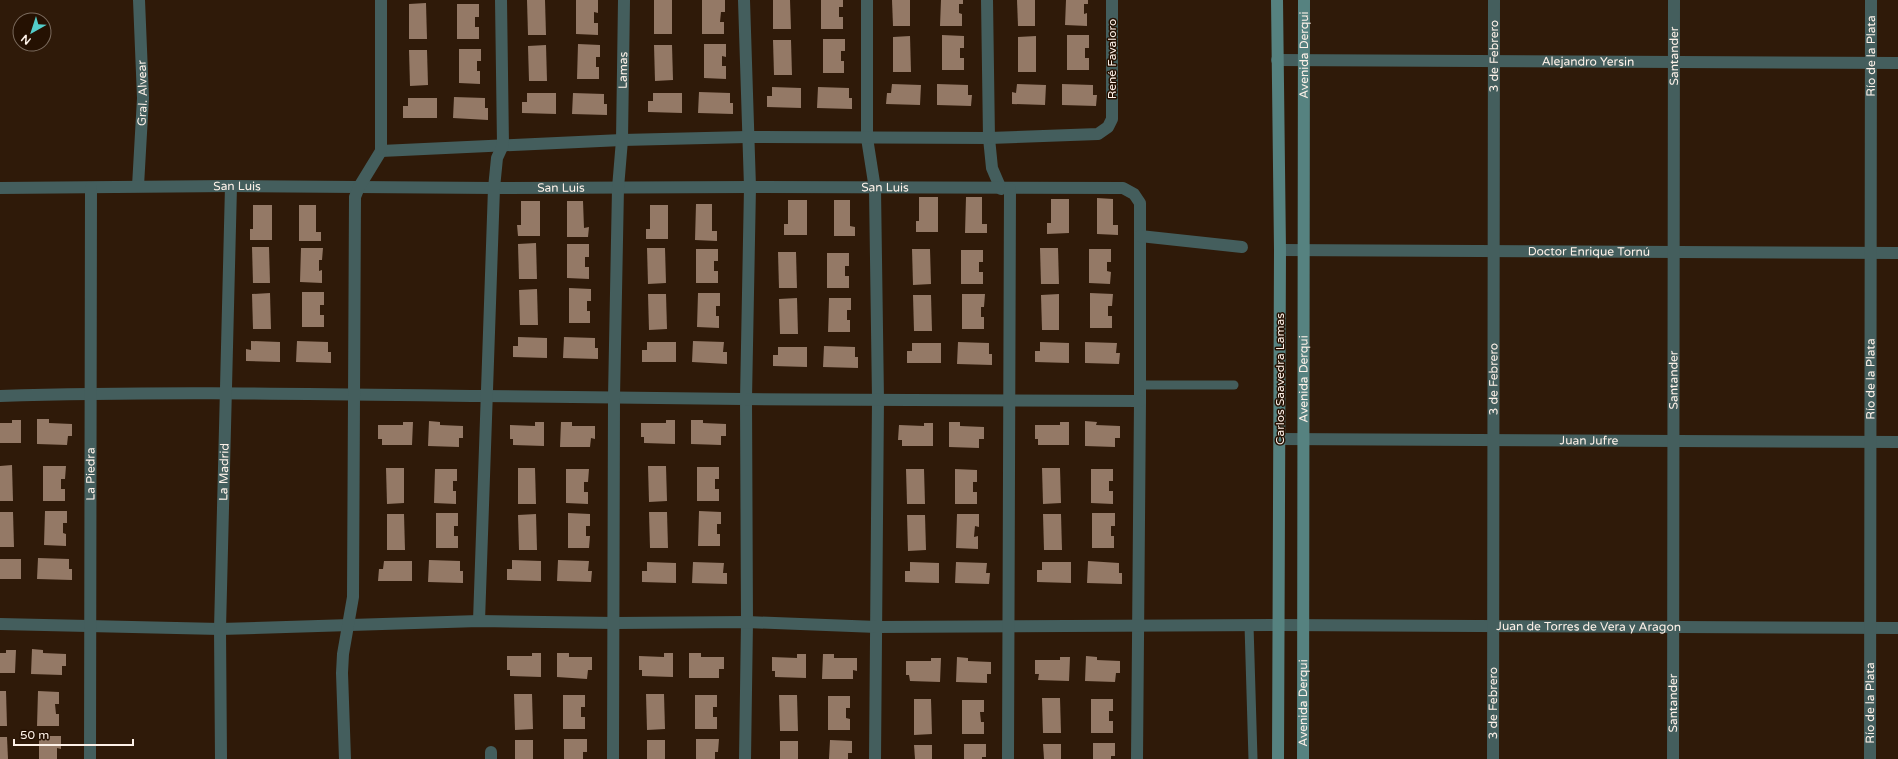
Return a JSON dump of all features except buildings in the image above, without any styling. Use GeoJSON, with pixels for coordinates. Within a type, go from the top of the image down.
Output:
{"type":"FeatureCollection","features":[{"type":"Feature","properties":{"kind":"main road","name":"Carlos Saavedra Lamas"},"geometry":{"type":"LineString","coordinates":[[1277,0],[1280,250],[1278,759]]}},
{"type":"Feature","properties":{"kind":"main road","name":"Avenida Derqui"},"geometry":{"type":"LineString","coordinates":[[1303,759],[1304,0]]}},
{"type":"Feature","properties":{"kind":"street","name":"Gral. Alvear"},"geometry":{"type":"LineString","coordinates":[[138,186],[143,98],[139,0]]}},
{"type":"Feature","properties":{"kind":"street"},"geometry":{"type":"LineString","coordinates":[[345,759],[342,673],[343,654],[353,597],[355,197],[359,187],[381,151],[381,0]]}},
{"type":"Feature","properties":{"kind":"street"},"geometry":{"type":"LineString","coordinates":[[479,621],[494,188],[497,158],[503,145],[501,0]]}},
{"type":"Feature","properties":{"kind":"street","name":"Lamas"},"geometry":{"type":"LineString","coordinates":[[613,759],[615,623],[614,397],[618,188],[622,140],[624,0]]}},
{"type":"Feature","properties":{"kind":"street"},"geometry":{"type":"LineString","coordinates":[[744,0],[750,187],[746,399],[748,622],[745,759]]}},
{"type":"Feature","properties":{"kind":"street"},"geometry":{"type":"LineString","coordinates":[[867,0],[867,138],[875,189],[878,399],[875,759]]}},
{"type":"Feature","properties":{"kind":"street"},"geometry":{"type":"LineString","coordinates":[[987,0],[989,138],[992,168],[1005,189],[1009,401],[1008,759]]}},
{"type":"Feature","properties":{"kind":"street","name":"René Favaloro"},"geometry":{"type":"LineString","coordinates":[[989,138],[1098,134],[1108,127],[1112,119],[1112,0]]}},
{"type":"Feature","properties":{"kind":"street","name":"3 de Febrero"},"geometry":{"type":"LineString","coordinates":[[1493,759],[1494,0]]}},
{"type":"Feature","properties":{"kind":"street","name":"Santander"},"geometry":{"type":"LineString","coordinates":[[1672,759],[1674,627],[1674,0]]}},
{"type":"Feature","properties":{"kind":"street","name":"Río de la Plata"},"geometry":{"type":"LineString","coordinates":[[1870,759],[1871,0]]}},
{"type":"Feature","properties":{"kind":"street","name":"Alejandro Yersin"},"geometry":{"type":"LineString","coordinates":[[1277,60],[1898,63]]}},
{"type":"Feature","properties":{"kind":"street"},"geometry":{"type":"LineString","coordinates":[[381,151],[748,136],[989,138]]}},
{"type":"Feature","properties":{"kind":"street","name":"San Luis"},"geometry":{"type":"LineString","coordinates":[[0,188],[231,186],[494,188],[750,187],[875,189],[1123,188],[1134,194],[1140,203],[1140,236]]}},
{"type":"Feature","properties":{"kind":"street","name":"La Madrid"},"geometry":{"type":"LineString","coordinates":[[221,759],[220,629],[231,186]]}},
{"type":"Feature","properties":{"kind":"street","name":"La Piedra"},"geometry":{"type":"LineString","coordinates":[[90,759],[91,188]]}},
{"type":"Feature","properties":{"kind":"street"},"geometry":{"type":"LineString","coordinates":[[1137,759],[1140,236],[1242,247]]}},
{"type":"Feature","properties":{"kind":"street","name":"Doctor Enrique Tornú"},"geometry":{"type":"LineString","coordinates":[[1280,250],[1898,253]]}},
{"type":"Feature","properties":{"kind":"street"},"geometry":{"type":"LineString","coordinates":[[0,396],[90,393],[225,393],[746,399],[1140,401]]}},
{"type":"Feature","properties":{"kind":"street","name":"Juan Jufre"},"geometry":{"type":"LineString","coordinates":[[1280,439],[1898,442]]}},
{"type":"Feature","properties":{"kind":"street","name":"Juan de Torres de Vera y Aragon"},"geometry":{"type":"LineString","coordinates":[[0,624],[220,629],[479,621],[615,623],[748,622],[877,627],[1279,625],[1898,628]]}},
{"type":"Feature","properties":{"kind":"lane"},"geometry":{"type":"LineString","coordinates":[[1140,385],[1234,385]]}},
{"type":"Feature","properties":{"kind":"lane"},"geometry":{"type":"LineString","coordinates":[[1249,625],[1253,759]]}}]}
